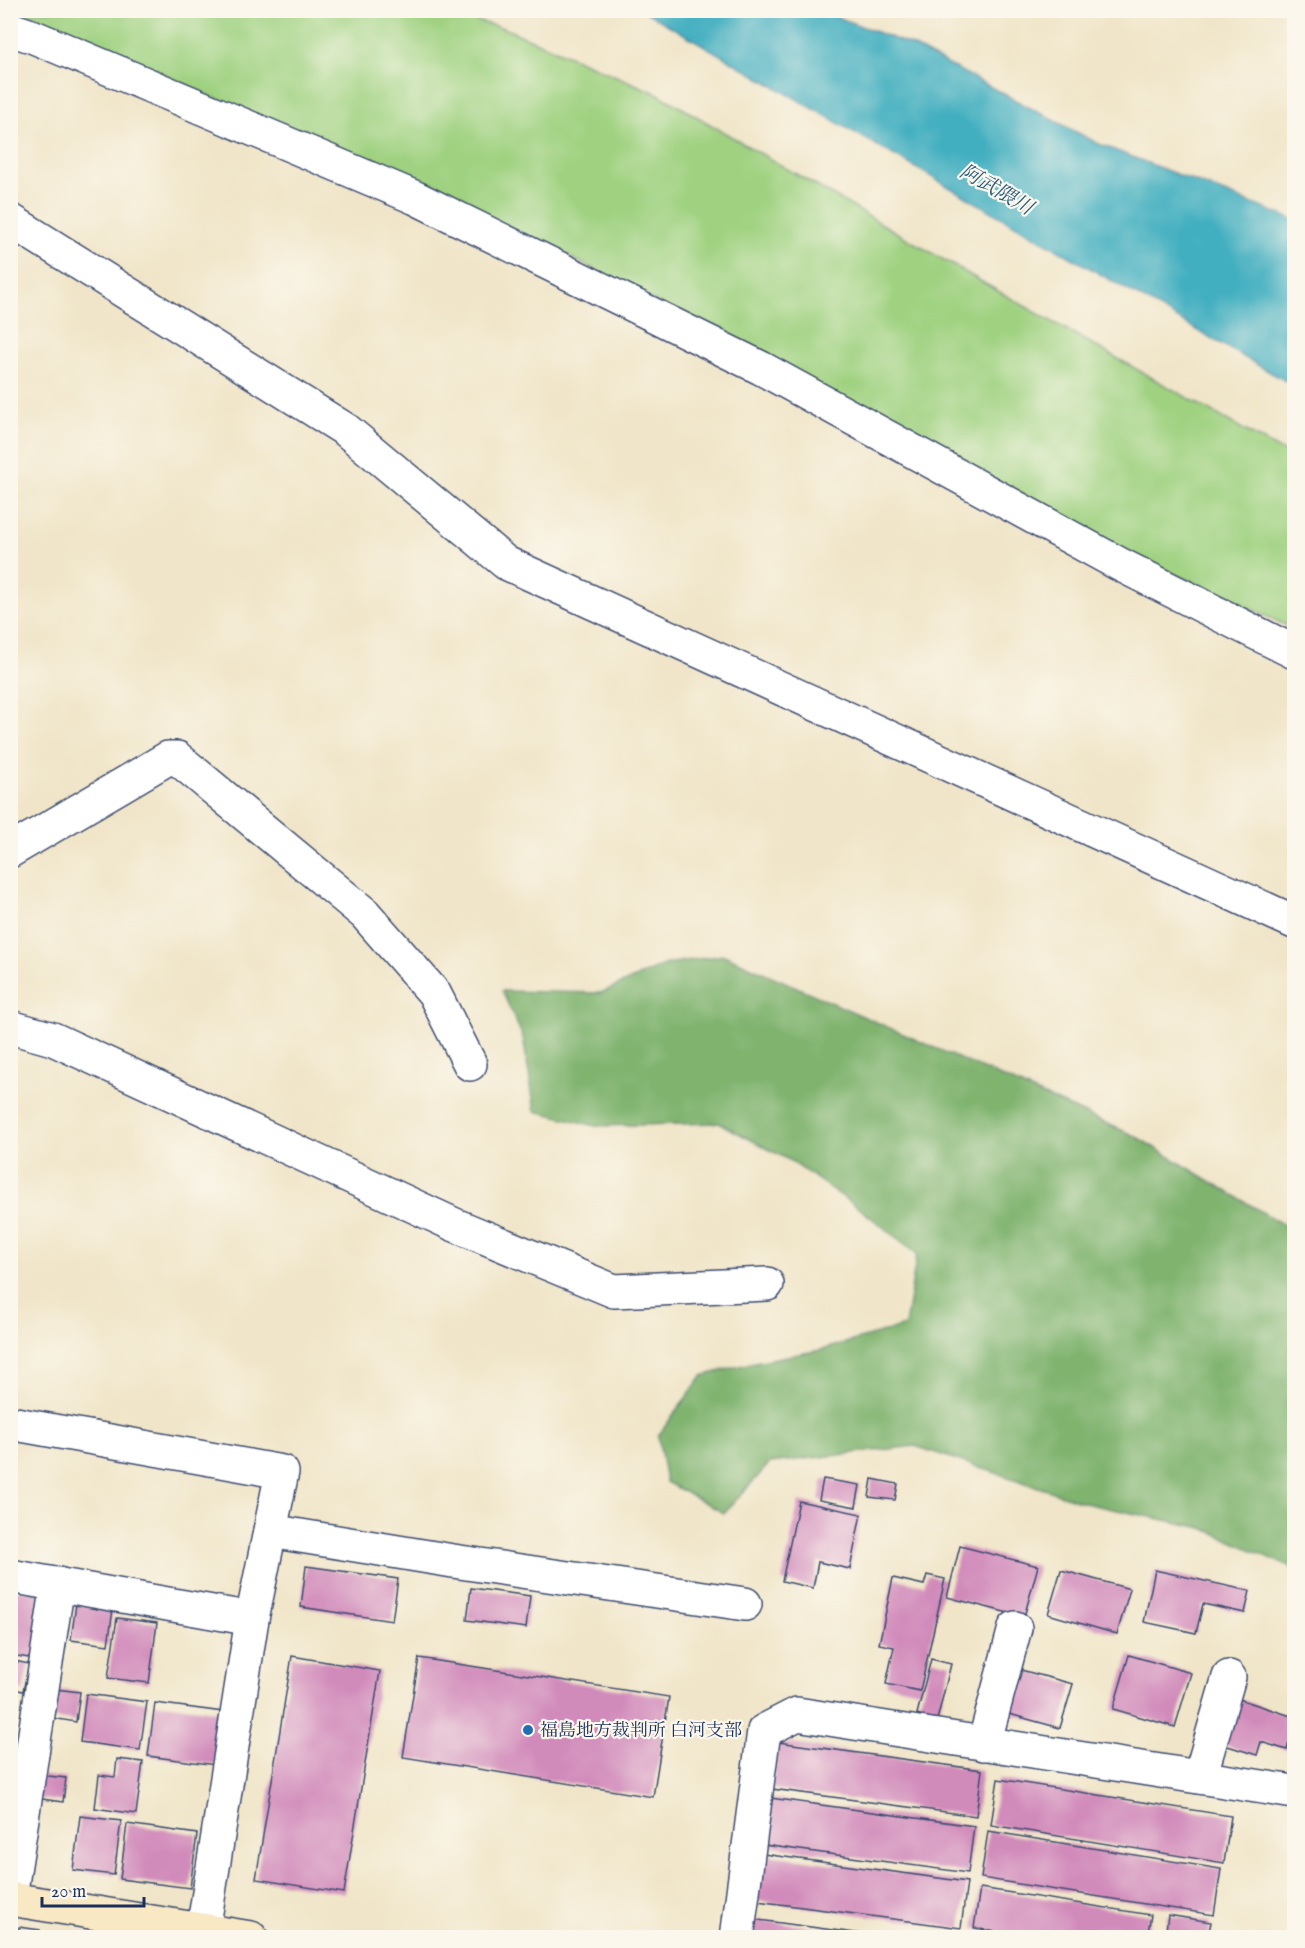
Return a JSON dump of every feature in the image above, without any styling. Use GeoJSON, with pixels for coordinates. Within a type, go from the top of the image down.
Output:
{"type":"FeatureCollection","features":[{"type":"Feature","properties":{"kind":"street"},"geometry":{"type":"LineString","coordinates":[[10,29],[34,37],[416,198],[761,368],[1119,564],[1294,652]]}},
{"type":"Feature","properties":{"kind":"street"},"geometry":{"type":"LineString","coordinates":[[10,220],[346,430],[506,563],[1294,922]]}},
{"type":"Feature","properties":{"kind":"street"},"geometry":{"type":"LineString","coordinates":[[10,851],[168,758],[177,758],[365,914],[434,993],[470,1064]]}},
{"type":"Feature","properties":{"kind":"street"},"geometry":{"type":"LineString","coordinates":[[10,1027],[54,1039],[455,1225],[614,1291],[767,1284]]}},
{"type":"Feature","properties":{"kind":"street"},"geometry":{"type":"LineString","coordinates":[[10,1423],[282,1472],[252,1619],[203,1931]]}},
{"type":"Feature","properties":{"kind":"street"},"geometry":{"type":"LineString","coordinates":[[270,1531],[453,1561],[746,1604]]}},
{"type":"Feature","properties":{"kind":"street"},"geometry":{"type":"LineString","coordinates":[[10,1576],[252,1619]]}},
{"type":"Feature","properties":{"kind":"street"},"geometry":{"type":"LineString","coordinates":[[58,1584],[10,1898],[251,1938]]}},
{"type":"Feature","properties":{"kind":"street"},"geometry":{"type":"LineString","coordinates":[[984,1744],[1015,1628]]}},
{"type":"Feature","properties":{"kind":"street"},"geometry":{"type":"LineString","coordinates":[[1200,1777],[1229,1677]]}},
{"type":"Feature","properties":{"kind":"street"},"geometry":{"type":"LineString","coordinates":[[737,1938],[764,1731],[797,1714],[1294,1792]]}},
{"type":"Feature","properties":{"kind":"green space"},"geometry":{"type":"Polygon","coordinates":[[[21,11],[437,11],[504,28],[658,94],[982,282],[1294,458],[1294,629],[1127,552],[580,262],[21,11]]]}},
{"type":"Feature","properties":{"kind":"green space"},"geometry":{"type":"Polygon","coordinates":[[[724,955],[1135,1136],[1294,1231],[1294,1569],[1203,1528],[1089,1504],[915,1446],[770,1463],[724,1513],[666,1482],[658,1436],[702,1376],[755,1362],[821,1350],[905,1326],[917,1254],[859,1208],[789,1160],[719,1123],[596,1126],[535,1111],[523,1037],[502,991],[601,993],[666,964],[724,955]]]}},
{"type":"Feature","properties":{"kind":"water","name":"阿武隈川"},"geometry":{"type":"Polygon","coordinates":[[[644,11],[822,11],[913,46],[1099,144],[1294,220],[1294,386],[644,11]]]}},
{"type":"Feature","properties":{"kind":"building"},"geometry":{"type":"Polygon","coordinates":[[[823,1479],[860,1485],[856,1507],[819,1500],[823,1479]]]}},
{"type":"Feature","properties":{"kind":"building"},"geometry":{"type":"Polygon","coordinates":[[[872,1479],[898,1484],[895,1500],[869,1497],[872,1479]]]}},
{"type":"Feature","properties":{"kind":"building"},"geometry":{"type":"Polygon","coordinates":[[[799,1501],[861,1514],[850,1569],[818,1562],[813,1588],[782,1581],[799,1501]]]}},
{"type":"Feature","properties":{"kind":"building"},"geometry":{"type":"Polygon","coordinates":[[[960,1546],[1038,1566],[1024,1617],[947,1597],[960,1546]]]}},
{"type":"Feature","properties":{"kind":"building"},"geometry":{"type":"Polygon","coordinates":[[[306,1566],[398,1579],[392,1621],[301,1607],[306,1566]]]}},
{"type":"Feature","properties":{"kind":"building"},"geometry":{"type":"Polygon","coordinates":[[[1061,1570],[1130,1589],[1117,1634],[1048,1614],[1061,1570]]]}},
{"type":"Feature","properties":{"kind":"building"},"geometry":{"type":"Polygon","coordinates":[[[1155,1570],[1250,1591],[1245,1613],[1203,1604],[1196,1633],[1144,1622],[1155,1570]]]}},
{"type":"Feature","properties":{"kind":"building"},"geometry":{"type":"Polygon","coordinates":[[[927,1575],[945,1579],[920,1691],[886,1684],[894,1647],[879,1644],[893,1578],[924,1585],[927,1575]]]}},
{"type":"Feature","properties":{"kind":"building"},"geometry":{"type":"Polygon","coordinates":[[[471,1588],[530,1596],[526,1628],[467,1620],[471,1588]]]}},
{"type":"Feature","properties":{"kind":"building"},"geometry":{"type":"Polygon","coordinates":[[[12,1589],[45,1593],[36,1659],[10,1655],[12,1589]]]}},
{"type":"Feature","properties":{"kind":"building"},"geometry":{"type":"Polygon","coordinates":[[[76,1604],[113,1609],[108,1645],[71,1640],[76,1604]]]}},
{"type":"Feature","properties":{"kind":"building"},"geometry":{"type":"Polygon","coordinates":[[[117,1618],[157,1623],[149,1683],[108,1678],[117,1618]]]}},
{"type":"Feature","properties":{"kind":"building"},"geometry":{"type":"Polygon","coordinates":[[[1129,1655],[1191,1673],[1175,1727],[1113,1709],[1129,1655]]]}},
{"type":"Feature","properties":{"kind":"building"},"geometry":{"type":"Polygon","coordinates":[[[292,1656],[380,1671],[344,1893],[256,1879],[292,1656]]]}},
{"type":"Feature","properties":{"kind":"building"},"geometry":{"type":"Polygon","coordinates":[[[419,1658],[669,1697],[653,1797],[403,1757],[419,1658]]]}},
{"type":"Feature","properties":{"kind":"building"},"geometry":{"type":"Polygon","coordinates":[[[931,1659],[951,1664],[937,1720],[917,1714],[931,1659]]]}},
{"type":"Feature","properties":{"kind":"building"},"geometry":{"type":"Polygon","coordinates":[[[10,1660],[29,1664],[23,1691],[10,1688],[10,1660]]]}},
{"type":"Feature","properties":{"kind":"building"},"geometry":{"type":"Polygon","coordinates":[[[1021,1670],[1073,1684],[1060,1728],[1009,1714],[1021,1670]]]}},
{"type":"Feature","properties":{"kind":"building"},"geometry":{"type":"Polygon","coordinates":[[[55,1689],[80,1692],[76,1722],[51,1718],[55,1689]]]}},
{"type":"Feature","properties":{"kind":"building"},"geometry":{"type":"Polygon","coordinates":[[[86,1694],[147,1702],[140,1750],[80,1742],[86,1694]]]}},
{"type":"Feature","properties":{"kind":"building"},"geometry":{"type":"Polygon","coordinates":[[[1236,1698],[1294,1717],[1294,1726],[1287,1750],[1261,1742],[1257,1755],[1221,1744],[1236,1698]]]}},
{"type":"Feature","properties":{"kind":"building"},"geometry":{"type":"Polygon","coordinates":[[[155,1703],[223,1712],[216,1765],[148,1756],[155,1703]]]}},
{"type":"Feature","properties":{"kind":"building"},"geometry":{"type":"Polygon","coordinates":[[[778,1742],[982,1770],[976,1816],[772,1789],[778,1742]]]}},
{"type":"Feature","properties":{"kind":"building"},"geometry":{"type":"Polygon","coordinates":[[[117,1759],[143,1762],[136,1814],[95,1808],[99,1775],[115,1777],[117,1759]]]}},
{"type":"Feature","properties":{"kind":"building"},"geometry":{"type":"Polygon","coordinates":[[[39,1775],[66,1778],[63,1802],[35,1798],[39,1775]]]}},
{"type":"Feature","properties":{"kind":"building"},"geometry":{"type":"Polygon","coordinates":[[[998,1779],[1231,1816],[1224,1863],[991,1825],[998,1779]]]}},
{"type":"Feature","properties":{"kind":"building"},"geometry":{"type":"Polygon","coordinates":[[[770,1798],[974,1826],[968,1873],[764,1845],[770,1798]]]}},
{"type":"Feature","properties":{"kind":"building"},"geometry":{"type":"Polygon","coordinates":[[[80,1816],[121,1821],[114,1875],[73,1870],[80,1816]]]}},
{"type":"Feature","properties":{"kind":"building"},"geometry":{"type":"Polygon","coordinates":[[[127,1824],[197,1834],[190,1888],[120,1879],[127,1824]]]}},
{"type":"Feature","properties":{"kind":"building"},"geometry":{"type":"Polygon","coordinates":[[[988,1831],[1221,1869],[1214,1915],[981,1878],[988,1831]]]}},
{"type":"Feature","properties":{"kind":"building"},"geometry":{"type":"Polygon","coordinates":[[[763,1854],[967,1882],[961,1928],[757,1901],[763,1854]]]}},
{"type":"Feature","properties":{"kind":"building"},"geometry":{"type":"Polygon","coordinates":[[[980,1888],[1151,1915],[1147,1938],[1031,1938],[974,1928],[980,1888]]]}},
{"type":"Feature","properties":{"kind":"building"},"geometry":{"type":"Polygon","coordinates":[[[1168,1915],[1211,1922],[1208,1938],[1165,1938],[1168,1915]]]}},
{"type":"Feature","properties":{"kind":"building"},"geometry":{"type":"Polygon","coordinates":[[[751,1919],[877,1936],[877,1938],[749,1938],[751,1919]]]}},
{"type":"Feature","properties":{"kind":"building"},"geometry":{"type":"Polygon","coordinates":[[[19,1927],[40,1930],[39,1938],[17,1938],[19,1927]]]}},
{"type":"Feature","properties":{"kind":"place","name":"福島地方裁判所 白河支部"},"geometry":{"type":"Point","coordinates":[528,1730]}}]}
